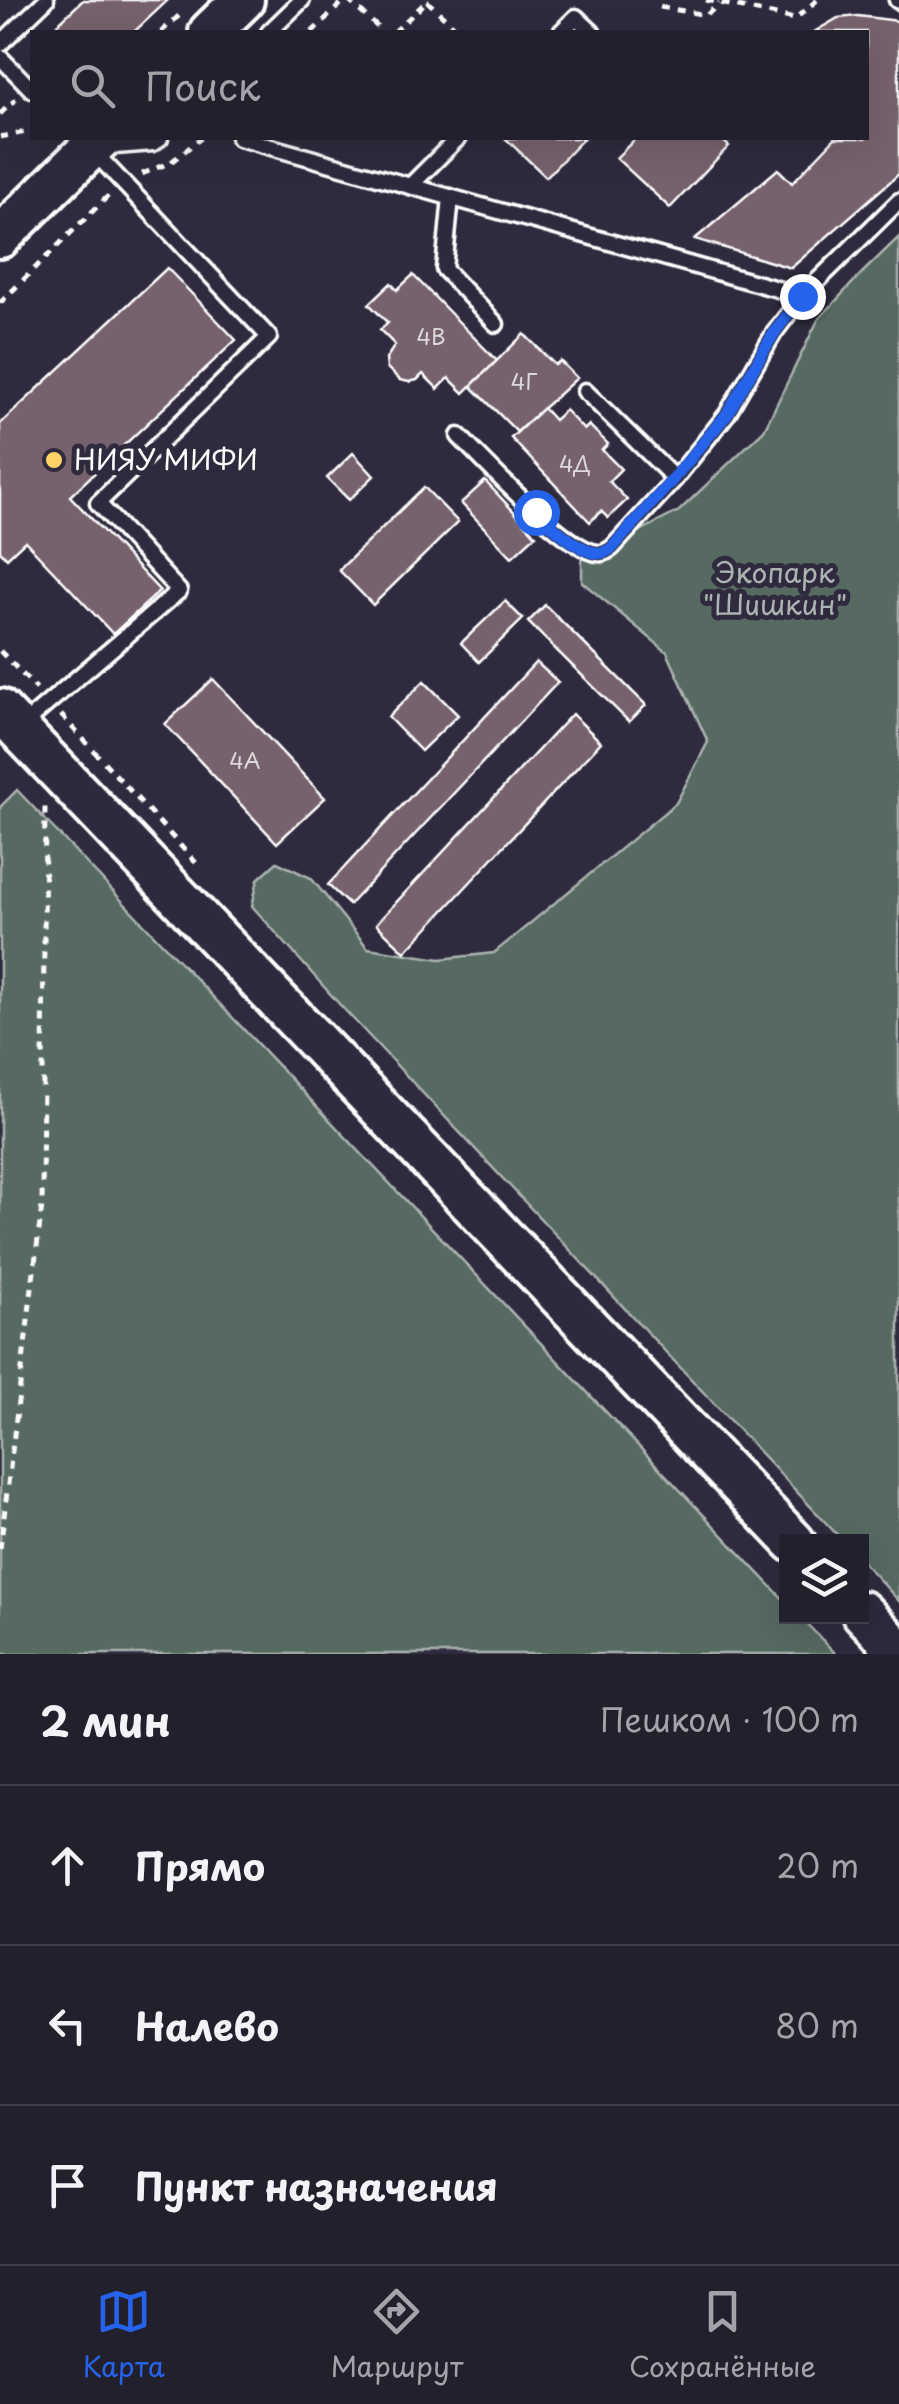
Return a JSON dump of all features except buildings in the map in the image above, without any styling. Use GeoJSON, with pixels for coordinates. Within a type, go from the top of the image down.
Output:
{"type":"FeatureCollection","features":[{"type":"Feature","properties":{"kind":"main road"},"geometry":{"type":"LineString","coordinates":[[197,22],[243,0]]}},
{"type":"Feature","properties":{"kind":"main road"},"geometry":{"type":"LineString","coordinates":[[0,237],[90,141]]}},
{"type":"Feature","properties":{"kind":"main road"},"geometry":{"type":"LineString","coordinates":[[9,720],[786,1534]]}},
{"type":"Feature","properties":{"kind":"main road"},"geometry":{"type":"LineString","coordinates":[[869,1619],[899,1651]]}},
{"type":"Feature","properties":{"kind":"lane"},"geometry":{"type":"LineString","coordinates":[[0,44],[46,0]]}},
{"type":"Feature","properties":{"kind":"lane"},"geometry":{"type":"LineString","coordinates":[[270,30],[302,0]]}},
{"type":"Feature","properties":{"kind":"lane"},"geometry":{"type":"LineString","coordinates":[[563,30],[576,18],[590,30]]}},
{"type":"Feature","properties":{"kind":"lane"},"geometry":{"type":"LineString","coordinates":[[0,57],[30,88]]}},
{"type":"Feature","properties":{"kind":"lane"},"geometry":{"type":"LineString","coordinates":[[90,141],[154,144],[158,140]]}},
{"type":"Feature","properties":{"kind":"lane"},"geometry":{"type":"LineString","coordinates":[[246,140],[802,296]]}},
{"type":"Feature","properties":{"kind":"lane"},"geometry":{"type":"LineString","coordinates":[[410,186],[456,140]]}},
{"type":"Feature","properties":{"kind":"lane"},"geometry":{"type":"LineString","coordinates":[[9,720],[50,703],[180,591],[98,503],[269,337],[122,182],[90,141]]}},
{"type":"Feature","properties":{"kind":"lane"},"geometry":{"type":"LineString","coordinates":[[451,197],[444,269],[496,324]]}},
{"type":"Feature","properties":{"kind":"lane"},"geometry":{"type":"LineString","coordinates":[[459,436],[536,512],[580,546],[599,554],[612,548],[727,414],[774,333],[802,296],[899,201]]}},
{"type":"Feature","properties":{"kind":"lane"},"geometry":{"type":"LineString","coordinates":[[585,390],[674,478]]}},
{"type":"Feature","properties":{"kind":"path"},"geometry":{"type":"LineString","coordinates":[[314,30],[347,0],[381,30]]}},
{"type":"Feature","properties":{"kind":"path"},"geometry":{"type":"LineString","coordinates":[[396,30],[428,0],[458,30]]}},
{"type":"Feature","properties":{"kind":"path"},"geometry":{"type":"LineString","coordinates":[[706,0],[795,19],[816,0]]}},
{"type":"Feature","properties":{"kind":"path"},"geometry":{"type":"LineString","coordinates":[[660,7],[707,15],[719,2]]}},
{"type":"Feature","properties":{"kind":"path"},"geometry":{"type":"LineString","coordinates":[[168,30],[197,22]]}},
{"type":"Feature","properties":{"kind":"path"},"geometry":{"type":"LineString","coordinates":[[0,137],[30,131]]}},
{"type":"Feature","properties":{"kind":"path"},"geometry":{"type":"LineString","coordinates":[[0,303],[122,182],[171,162],[198,140]]}},
{"type":"Feature","properties":{"kind":"path"},"geometry":{"type":"LineString","coordinates":[[0,652],[203,871]]}},
{"type":"Feature","properties":{"kind":"path"},"geometry":{"type":"LineString","coordinates":[[0,1549],[42,1206],[46,758]]}},
{"type":"Feature","properties":{"kind":"green space","name":"Экопарк \"Шишкин\""},"geometry":{"type":"Polygon","coordinates":[[[899,237],[899,1601],[869,1569],[869,1534],[836,1534],[252,906],[258,879],[277,862],[311,878],[368,948],[440,959],[494,953],[676,803],[708,742],[667,652],[582,582],[582,552],[617,543],[679,511],[764,430],[818,320],[899,237]]]}},
{"type":"Feature","properties":{"kind":"green space"},"geometry":{"type":"Polygon","coordinates":[[[17,790],[779,1595],[779,1624],[807,1624],[836,1654],[0,1654],[0,807],[17,790]]]}},
{"type":"Feature","properties":{"kind":"place","name":"НИЯУ МИФИ"},"geometry":{"type":"Point","coordinates":[54,460]}},
{"type":"Feature","properties":{"kind":"route"},"geometry":{"type":"LineString","coordinates":[[536,512],[592,552],[599,554],[612,548],[727,414],[774,333],[802,296]]}}]}
